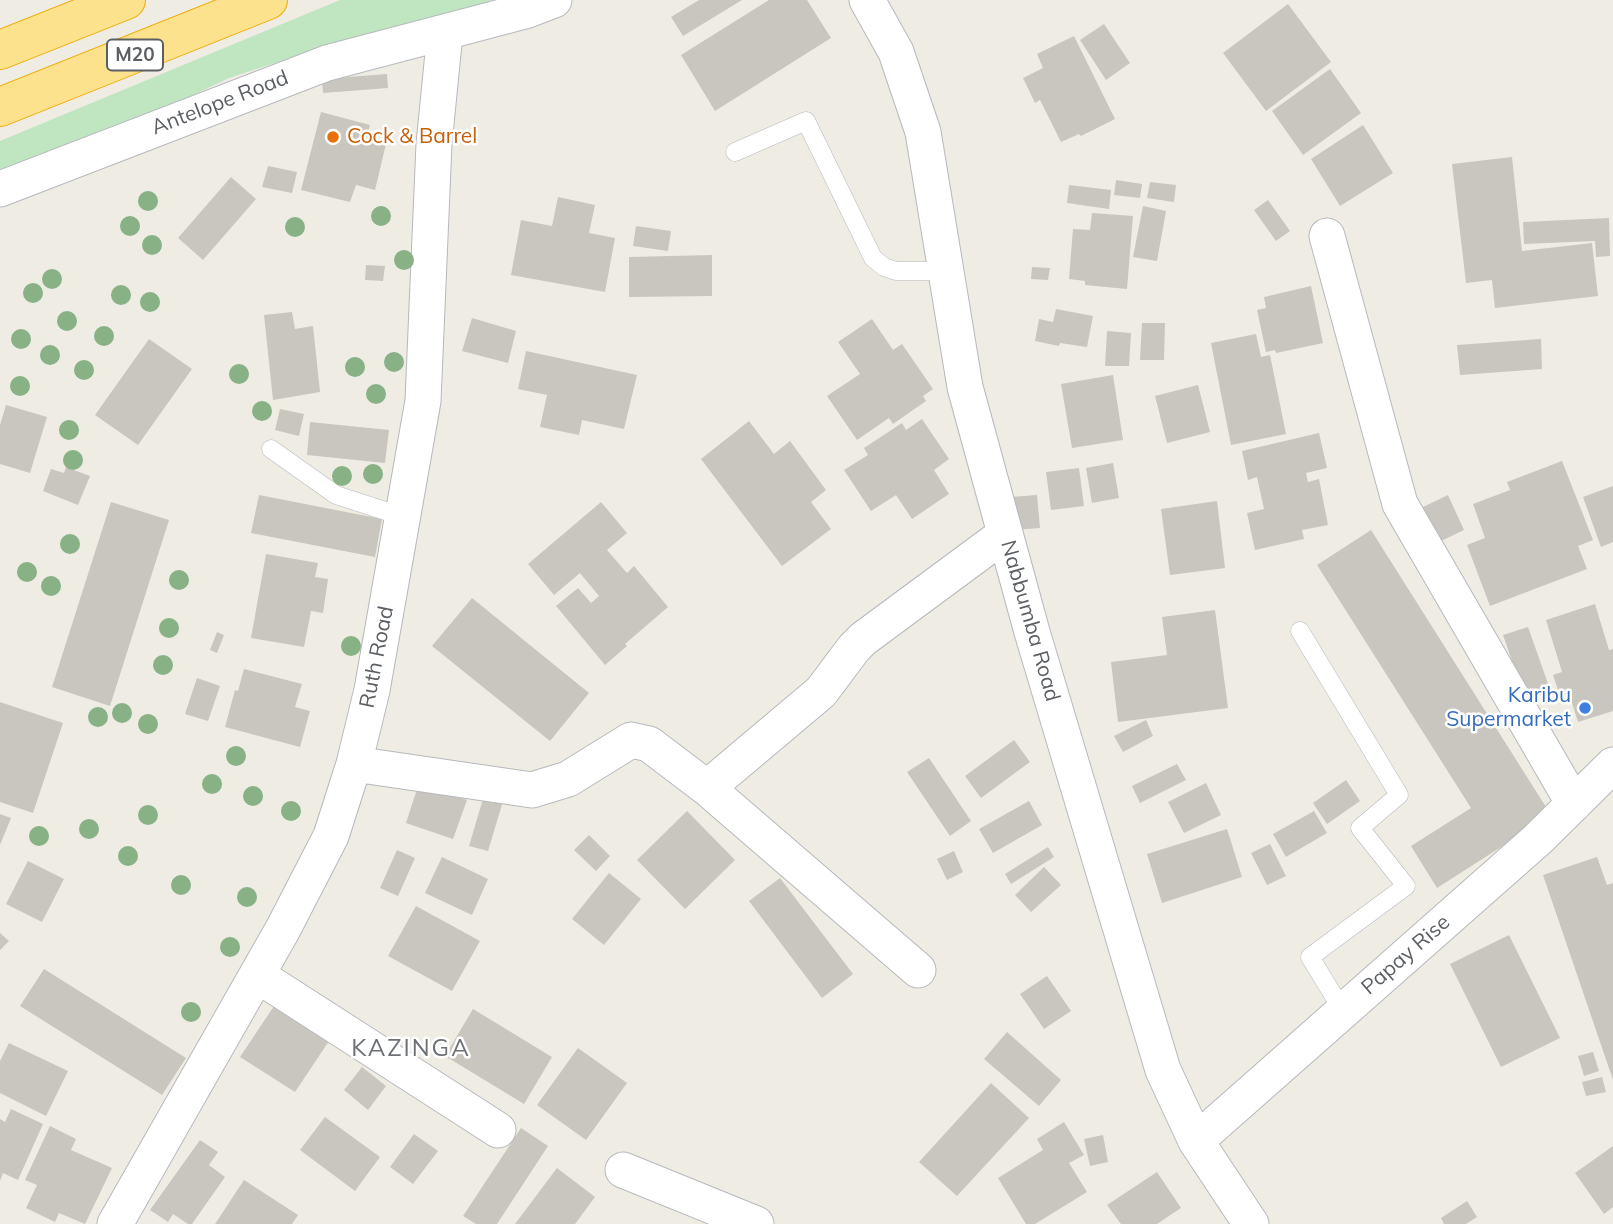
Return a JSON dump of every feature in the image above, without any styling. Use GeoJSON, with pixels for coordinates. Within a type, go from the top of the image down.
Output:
{"type":"FeatureCollection","features":[{"type":"Feature","properties":{"kind":"highway","name":"M20"},"geometry":{"type":"LineString","coordinates":[[0,50],[126,0]]}},
{"type":"Feature","properties":{"kind":"highway","name":"M20"},"geometry":{"type":"LineString","coordinates":[[0,107],[268,0]]}},
{"type":"Feature","properties":{"kind":"street","name":"Antelope Road"},"geometry":{"type":"LineString","coordinates":[[0,190],[327,63],[446,33],[554,0]]}},
{"type":"Feature","properties":{"kind":"street","name":"Nabbumba Road"},"geometry":{"type":"LineString","coordinates":[[867,0],[896,52],[923,132],[965,387],[1036,645],[1163,1070],[1196,1142],[1251,1224]]}},
{"type":"Feature","properties":{"kind":"street","name":"Ruth Road"},"geometry":{"type":"LineString","coordinates":[[116,1224],[257,975],[331,836],[354,764],[372,690],[423,401],[434,144],[446,33]]}},
{"type":"Feature","properties":{"kind":"street"},"geometry":{"type":"LineString","coordinates":[[1327,236],[1400,504],[1574,804]]}},
{"type":"Feature","properties":{"kind":"street"},"geometry":{"type":"LineString","coordinates":[[707,788],[821,692],[863,639],[1005,534]]}},
{"type":"Feature","properties":{"kind":"street"},"geometry":{"type":"LineString","coordinates":[[354,764],[532,790],[568,779],[631,740],[649,744],[707,788],[918,970]]}},
{"type":"Feature","properties":{"kind":"street","name":"Papay Rise"},"geometry":{"type":"LineString","coordinates":[[1196,1142],[1536,840],[1613,765]]}},
{"type":"Feature","properties":{"kind":"street"},"geometry":{"type":"LineString","coordinates":[[257,975],[498,1130]]}},
{"type":"Feature","properties":{"kind":"street"},"geometry":{"type":"LineString","coordinates":[[623,1170],[756,1224]]}},
{"type":"Feature","properties":{"kind":"lane"},"geometry":{"type":"LineString","coordinates":[[735,152],[806,121],[873,258],[884,267],[896,271],[946,271]]}},
{"type":"Feature","properties":{"kind":"lane"},"geometry":{"type":"LineString","coordinates":[[271,449],[336,495],[404,517]]}},
{"type":"Feature","properties":{"kind":"lane"},"geometry":{"type":"LineString","coordinates":[[1300,631],[1398,795],[1360,828],[1406,886],[1310,957],[1343,1011]]}},
{"type":"Feature","properties":{"kind":"green space"},"geometry":{"type":"Polygon","coordinates":[[[340,0],[492,0],[441,22],[342,41],[229,78],[35,170],[0,183],[0,141],[340,0]]]}},
{"type":"Feature","properties":{"kind":"building"},"geometry":{"type":"Polygon","coordinates":[[[699,0],[742,0],[683,36],[671,17],[699,0]]]}},
{"type":"Feature","properties":{"kind":"building"},"geometry":{"type":"Polygon","coordinates":[[[769,0],[807,0],[831,38],[715,111],[681,55],[769,0]]]}},
{"type":"Feature","properties":{"kind":"building"},"geometry":{"type":"Polygon","coordinates":[[[1288,4],[1331,62],[1266,111],[1223,53],[1288,4]]]}},
{"type":"Feature","properties":{"kind":"building"},"geometry":{"type":"Polygon","coordinates":[[[1104,24],[1130,63],[1106,80],[1080,40],[1104,24]]]}},
{"type":"Feature","properties":{"kind":"building"},"geometry":{"type":"Polygon","coordinates":[[[1074,36],[1115,119],[1081,136],[1079,134],[1061,142],[1040,100],[1035,103],[1023,78],[1043,68],[1037,54],[1074,36]]]}},
{"type":"Feature","properties":{"kind":"building"},"geometry":{"type":"Polygon","coordinates":[[[1330,69],[1361,113],[1303,155],[1272,111],[1330,69]]]}},
{"type":"Feature","properties":{"kind":"building"},"geometry":{"type":"Polygon","coordinates":[[[387,74],[388,88],[323,93],[322,79],[387,74]]]}},
{"type":"Feature","properties":{"kind":"building"},"geometry":{"type":"Polygon","coordinates":[[[321,112],[370,125],[366,139],[386,144],[375,190],[356,185],[350,202],[301,190],[321,112]]]}},
{"type":"Feature","properties":{"kind":"building"},"geometry":{"type":"Polygon","coordinates":[[[1363,125],[1393,173],[1340,206],[1311,159],[1363,125]]]}},
{"type":"Feature","properties":{"kind":"building"},"geometry":{"type":"Polygon","coordinates":[[[1512,157],[1522,251],[1592,243],[1598,296],[1495,308],[1492,280],[1466,283],[1452,164],[1512,157]]]}},
{"type":"Feature","properties":{"kind":"building"},"geometry":{"type":"Polygon","coordinates":[[[268,166],[297,172],[292,193],[262,187],[268,166]]]}},
{"type":"Feature","properties":{"kind":"building"},"geometry":{"type":"Polygon","coordinates":[[[231,177],[256,199],[203,260],[178,238],[231,177]]]}},
{"type":"Feature","properties":{"kind":"building"},"geometry":{"type":"Polygon","coordinates":[[[1116,180],[1142,184],[1140,198],[1114,195],[1116,180]]]}},
{"type":"Feature","properties":{"kind":"building"},"geometry":{"type":"Polygon","coordinates":[[[1150,182],[1176,185],[1174,202],[1147,198],[1150,182]]]}},
{"type":"Feature","properties":{"kind":"building"},"geometry":{"type":"Polygon","coordinates":[[[1069,185],[1111,190],[1109,209],[1067,203],[1069,185]]]}},
{"type":"Feature","properties":{"kind":"building"},"geometry":{"type":"Polygon","coordinates":[[[558,197],[595,205],[589,233],[615,238],[605,292],[511,275],[521,220],[552,226],[558,197]]]}},
{"type":"Feature","properties":{"kind":"building"},"geometry":{"type":"Polygon","coordinates":[[[1268,200],[1290,231],[1276,241],[1254,210],[1268,200]]]}},
{"type":"Feature","properties":{"kind":"building"},"geometry":{"type":"Polygon","coordinates":[[[1143,206],[1166,211],[1157,261],[1133,257],[1143,206]]]}},
{"type":"Feature","properties":{"kind":"building"},"geometry":{"type":"Polygon","coordinates":[[[1092,213],[1133,216],[1127,289],[1085,285],[1085,281],[1069,279],[1073,229],[1090,230],[1092,213]]]}},
{"type":"Feature","properties":{"kind":"building"},"geometry":{"type":"Polygon","coordinates":[[[1609,218],[1610,256],[1596,257],[1595,241],[1524,244],[1523,222],[1609,218]]]}},
{"type":"Feature","properties":{"kind":"building"},"geometry":{"type":"Polygon","coordinates":[[[636,226],[671,231],[668,251],[633,246],[636,226]]]}},
{"type":"Feature","properties":{"kind":"building"},"geometry":{"type":"Polygon","coordinates":[[[712,255],[712,296],[629,297],[629,257],[712,255]]]}},
{"type":"Feature","properties":{"kind":"building"},"geometry":{"type":"Polygon","coordinates":[[[366,265],[385,266],[383,281],[365,280],[366,265]]]}},
{"type":"Feature","properties":{"kind":"building"},"geometry":{"type":"Polygon","coordinates":[[[1032,267],[1050,268],[1048,280],[1031,279],[1032,267]]]}},
{"type":"Feature","properties":{"kind":"building"},"geometry":{"type":"Polygon","coordinates":[[[1311,286],[1323,343],[1276,353],[1275,350],[1266,352],[1257,310],[1266,308],[1264,297],[1311,286]]]}},
{"type":"Feature","properties":{"kind":"building"},"geometry":{"type":"Polygon","coordinates":[[[1056,309],[1093,316],[1087,347],[1060,343],[1059,346],[1035,341],[1039,319],[1053,322],[1056,309]]]}},
{"type":"Feature","properties":{"kind":"building"},"geometry":{"type":"Polygon","coordinates":[[[292,312],[295,329],[313,326],[320,392],[273,400],[264,315],[292,312]]]}},
{"type":"Feature","properties":{"kind":"building"},"geometry":{"type":"Polygon","coordinates":[[[472,318],[516,331],[508,363],[462,351],[472,318]]]}},
{"type":"Feature","properties":{"kind":"building"},"geometry":{"type":"Polygon","coordinates":[[[872,319],[893,350],[902,344],[933,389],[923,396],[926,401],[893,424],[889,418],[857,440],[827,396],[860,374],[838,342],[872,319]]]}},
{"type":"Feature","properties":{"kind":"building"},"geometry":{"type":"Polygon","coordinates":[[[1142,323],[1165,323],[1164,360],[1140,360],[1142,323]]]}},
{"type":"Feature","properties":{"kind":"building"},"geometry":{"type":"Polygon","coordinates":[[[1107,331],[1131,333],[1129,366],[1105,366],[1107,331]]]}},
{"type":"Feature","properties":{"kind":"building"},"geometry":{"type":"Polygon","coordinates":[[[1256,334],[1261,357],[1270,355],[1286,434],[1231,445],[1211,343],[1256,334]]]}},
{"type":"Feature","properties":{"kind":"building"},"geometry":{"type":"Polygon","coordinates":[[[149,339],[192,369],[138,445],[95,415],[149,339]]]}},
{"type":"Feature","properties":{"kind":"building"},"geometry":{"type":"Polygon","coordinates":[[[1541,339],[1542,369],[1460,375],[1457,345],[1541,339]]]}},
{"type":"Feature","properties":{"kind":"building"},"geometry":{"type":"Polygon","coordinates":[[[526,351],[637,375],[624,429],[582,420],[579,435],[540,427],[547,395],[518,389],[526,351]]]}},
{"type":"Feature","properties":{"kind":"building"},"geometry":{"type":"Polygon","coordinates":[[[1113,375],[1123,440],[1072,448],[1061,384],[1113,375]]]}},
{"type":"Feature","properties":{"kind":"building"},"geometry":{"type":"Polygon","coordinates":[[[1198,385],[1210,432],[1167,443],[1155,396],[1198,385]]]}},
{"type":"Feature","properties":{"kind":"building"},"geometry":{"type":"Polygon","coordinates":[[[6,405],[47,417],[30,473],[0,464],[0,425],[6,405]]]}},
{"type":"Feature","properties":{"kind":"building"},"geometry":{"type":"Polygon","coordinates":[[[280,409],[304,414],[299,436],[275,430],[280,409]]]}},
{"type":"Feature","properties":{"kind":"building"},"geometry":{"type":"Polygon","coordinates":[[[922,419],[949,459],[934,470],[949,494],[912,519],[896,495],[871,511],[844,470],[868,455],[864,448],[902,423],[906,430],[922,419]]]}},
{"type":"Feature","properties":{"kind":"building"},"geometry":{"type":"Polygon","coordinates":[[[749,421],[774,454],[790,441],[826,490],[811,502],[831,529],[782,566],[701,459],[749,421]]]}},
{"type":"Feature","properties":{"kind":"building"},"geometry":{"type":"Polygon","coordinates":[[[310,422],[389,430],[385,463],[307,455],[310,422]]]}},
{"type":"Feature","properties":{"kind":"building"},"geometry":{"type":"Polygon","coordinates":[[[1319,433],[1327,468],[1306,473],[1308,482],[1319,479],[1328,525],[1302,530],[1304,539],[1255,550],[1247,513],[1264,509],[1257,477],[1248,480],[1242,451],[1319,433]]]}},
{"type":"Feature","properties":{"kind":"building"},"geometry":{"type":"Polygon","coordinates":[[[1562,461],[1593,540],[1578,546],[1587,569],[1490,606],[1467,545],[1485,538],[1473,504],[1510,490],[1507,482],[1562,461]]]}},
{"type":"Feature","properties":{"kind":"building"},"geometry":{"type":"Polygon","coordinates":[[[1113,463],[1119,498],[1092,503],[1086,468],[1113,463]]]}},
{"type":"Feature","properties":{"kind":"building"},"geometry":{"type":"Polygon","coordinates":[[[66,467],[90,476],[78,505],[43,491],[51,469],[64,473],[66,467]]]}},
{"type":"Feature","properties":{"kind":"building"},"geometry":{"type":"Polygon","coordinates":[[[1079,468],[1084,506],[1051,510],[1046,472],[1079,468]]]}},
{"type":"Feature","properties":{"kind":"building"},"geometry":{"type":"Polygon","coordinates":[[[1613,486],[1613,542],[1601,547],[1583,497],[1613,486]]]}},
{"type":"Feature","properties":{"kind":"building"},"geometry":{"type":"Polygon","coordinates":[[[259,495],[382,519],[375,557],[251,533],[259,495]]]}},
{"type":"Feature","properties":{"kind":"building"},"geometry":{"type":"Polygon","coordinates":[[[1037,495],[1040,528],[1013,530],[1011,497],[1037,495]]]}},
{"type":"Feature","properties":{"kind":"building"},"geometry":{"type":"Polygon","coordinates":[[[1448,495],[1464,530],[1437,543],[1421,508],[1448,495]]]}},
{"type":"Feature","properties":{"kind":"building"},"geometry":{"type":"Polygon","coordinates":[[[1217,501],[1225,568],[1170,575],[1161,509],[1217,501]]]}},
{"type":"Feature","properties":{"kind":"building"},"geometry":{"type":"Polygon","coordinates":[[[111,502],[169,520],[110,706],[52,687],[111,502]]]}},
{"type":"Feature","properties":{"kind":"building"},"geometry":{"type":"Polygon","coordinates":[[[601,502],[627,533],[607,550],[627,573],[634,566],[668,607],[605,665],[556,606],[578,588],[591,603],[599,596],[580,573],[554,595],[528,564],[601,502]]]}},
{"type":"Feature","properties":{"kind":"building"},"geometry":{"type":"Polygon","coordinates":[[[1371,530],[1551,815],[1437,888],[1411,846],[1471,808],[1317,565],[1371,530]]]}},
{"type":"Feature","properties":{"kind":"building"},"geometry":{"type":"Polygon","coordinates":[[[266,554],[318,563],[315,577],[328,579],[323,613],[311,611],[304,647],[251,638],[266,554]]]}},
{"type":"Feature","properties":{"kind":"building"},"geometry":{"type":"Polygon","coordinates":[[[472,598],[589,693],[550,741],[432,646],[472,598]]]}},
{"type":"Feature","properties":{"kind":"building"},"geometry":{"type":"Polygon","coordinates":[[[1595,604],[1609,650],[1613,649],[1613,711],[1578,722],[1570,696],[1561,699],[1553,675],[1562,672],[1546,620],[1595,604]]]}},
{"type":"Feature","properties":{"kind":"building"},"geometry":{"type":"Polygon","coordinates":[[[1215,610],[1228,708],[1118,722],[1111,662],[1167,655],[1162,617],[1215,610]]]}},
{"type":"Feature","properties":{"kind":"building"},"geometry":{"type":"Polygon","coordinates":[[[1528,627],[1551,692],[1526,701],[1503,635],[1528,627]]]}},
{"type":"Feature","properties":{"kind":"building"},"geometry":{"type":"Polygon","coordinates":[[[217,632],[224,635],[217,653],[210,650],[217,632]]]}},
{"type":"Feature","properties":{"kind":"building"},"geometry":{"type":"Polygon","coordinates":[[[244,669],[302,684],[295,707],[310,711],[300,747],[225,727],[244,669]]]}},
{"type":"Feature","properties":{"kind":"building"},"geometry":{"type":"Polygon","coordinates":[[[197,678],[220,686],[208,721],[185,714],[197,678]]]}},
{"type":"Feature","properties":{"kind":"building"},"geometry":{"type":"Polygon","coordinates":[[[0,702],[63,723],[33,813],[0,802],[0,702]]]}},
{"type":"Feature","properties":{"kind":"building"},"geometry":{"type":"Polygon","coordinates":[[[1146,720],[1153,736],[1123,752],[1114,736],[1146,720]]]}},
{"type":"Feature","properties":{"kind":"building"},"geometry":{"type":"Polygon","coordinates":[[[1014,740],[1030,762],[981,798],[965,776],[1014,740]]]}},
{"type":"Feature","properties":{"kind":"building"},"geometry":{"type":"Polygon","coordinates":[[[929,758],[971,821],[950,836],[907,772],[929,758]]]}},
{"type":"Feature","properties":{"kind":"building"},"geometry":{"type":"Polygon","coordinates":[[[1177,764],[1186,780],[1140,803],[1132,786],[1177,764]]]}},
{"type":"Feature","properties":{"kind":"building"},"geometry":{"type":"Polygon","coordinates":[[[1346,780],[1360,801],[1327,824],[1313,803],[1346,780]]]}},
{"type":"Feature","properties":{"kind":"building"},"geometry":{"type":"Polygon","coordinates":[[[419,783],[467,800],[453,839],[406,823],[419,783]]]}},
{"type":"Feature","properties":{"kind":"building"},"geometry":{"type":"Polygon","coordinates":[[[1206,783],[1221,815],[1184,833],[1168,802],[1206,783]]]}},
{"type":"Feature","properties":{"kind":"building"},"geometry":{"type":"Polygon","coordinates":[[[485,792],[504,798],[488,851],[469,846],[485,792]]]}},
{"type":"Feature","properties":{"kind":"building"},"geometry":{"type":"Polygon","coordinates":[[[1029,801],[1042,825],[993,853],[979,829],[1029,801]]]}},
{"type":"Feature","properties":{"kind":"building"},"geometry":{"type":"Polygon","coordinates":[[[687,811],[735,860],[685,909],[637,860],[687,811]]]}},
{"type":"Feature","properties":{"kind":"building"},"geometry":{"type":"Polygon","coordinates":[[[1314,811],[1327,833],[1286,857],[1273,834],[1314,811]]]}},
{"type":"Feature","properties":{"kind":"building"},"geometry":{"type":"Polygon","coordinates":[[[0,814],[11,818],[0,845],[0,814]]]}},
{"type":"Feature","properties":{"kind":"building"},"geometry":{"type":"Polygon","coordinates":[[[1227,829],[1242,877],[1162,903],[1147,854],[1227,829]]]}},
{"type":"Feature","properties":{"kind":"building"},"geometry":{"type":"Polygon","coordinates":[[[589,835],[610,856],[596,871],[574,850],[589,835]]]}},
{"type":"Feature","properties":{"kind":"building"},"geometry":{"type":"Polygon","coordinates":[[[1270,844],[1286,876],[1267,885],[1251,853],[1270,844]]]}},
{"type":"Feature","properties":{"kind":"building"},"geometry":{"type":"Polygon","coordinates":[[[1048,847],[1054,857],[1011,884],[1005,874],[1048,847]]]}},
{"type":"Feature","properties":{"kind":"building"},"geometry":{"type":"Polygon","coordinates":[[[397,850],[415,858],[398,896],[380,888],[397,850]]]}},
{"type":"Feature","properties":{"kind":"building"},"geometry":{"type":"Polygon","coordinates":[[[954,851],[963,872],[947,880],[937,859],[954,851]]]}},
{"type":"Feature","properties":{"kind":"building"},"geometry":{"type":"Polygon","coordinates":[[[442,857],[488,879],[472,915],[425,893],[442,857]]]}},
{"type":"Feature","properties":{"kind":"building"},"geometry":{"type":"Polygon","coordinates":[[[1597,857],[1607,885],[1613,883],[1613,1080],[1543,875],[1597,857]]]}},
{"type":"Feature","properties":{"kind":"building"},"geometry":{"type":"Polygon","coordinates":[[[28,861],[64,879],[42,922],[6,904],[28,861]]]}},
{"type":"Feature","properties":{"kind":"building"},"geometry":{"type":"Polygon","coordinates":[[[1044,867],[1061,885],[1031,912],[1015,895],[1044,867]]]}},
{"type":"Feature","properties":{"kind":"building"},"geometry":{"type":"Polygon","coordinates":[[[609,873],[641,899],[604,945],[572,919],[609,873]]]}},
{"type":"Feature","properties":{"kind":"building"},"geometry":{"type":"Polygon","coordinates":[[[780,878],[853,974],[822,998],[749,901],[780,878]]]}},
{"type":"Feature","properties":{"kind":"building"},"geometry":{"type":"Polygon","coordinates":[[[416,906],[480,941],[452,991],[388,956],[416,906]]]}},
{"type":"Feature","properties":{"kind":"building"},"geometry":{"type":"Polygon","coordinates":[[[0,933],[9,941],[0,950],[0,933]]]}},
{"type":"Feature","properties":{"kind":"building"},"geometry":{"type":"Polygon","coordinates":[[[1509,935],[1560,1038],[1501,1067],[1450,964],[1509,935]]]}},
{"type":"Feature","properties":{"kind":"building"},"geometry":{"type":"Polygon","coordinates":[[[44,969],[186,1058],[162,1095],[20,1006],[44,969]]]}},
{"type":"Feature","properties":{"kind":"building"},"geometry":{"type":"Polygon","coordinates":[[[1047,976],[1071,1011],[1044,1029],[1020,994],[1047,976]]]}},
{"type":"Feature","properties":{"kind":"building"},"geometry":{"type":"Polygon","coordinates":[[[274,1006],[329,1041],[295,1092],[240,1057],[274,1006]]]}},
{"type":"Feature","properties":{"kind":"building"},"geometry":{"type":"Polygon","coordinates":[[[473,1009],[552,1057],[524,1104],[445,1056],[473,1009]]]}},
{"type":"Feature","properties":{"kind":"building"},"geometry":{"type":"Polygon","coordinates":[[[1007,1032],[1061,1080],[1039,1106],[984,1059],[1007,1032]]]}},
{"type":"Feature","properties":{"kind":"building"},"geometry":{"type":"Polygon","coordinates":[[[9,1043],[68,1071],[46,1116],[0,1093],[0,1061],[9,1043]]]}},
{"type":"Feature","properties":{"kind":"building"},"geometry":{"type":"Polygon","coordinates":[[[578,1048],[627,1083],[586,1140],[537,1105],[578,1048]]]}},
{"type":"Feature","properties":{"kind":"building"},"geometry":{"type":"Polygon","coordinates":[[[1593,1052],[1599,1071],[1584,1076],[1578,1056],[1593,1052]]]}},
{"type":"Feature","properties":{"kind":"building"},"geometry":{"type":"Polygon","coordinates":[[[362,1067],[386,1086],[368,1110],[344,1090],[362,1067]]]}},
{"type":"Feature","properties":{"kind":"building"},"geometry":{"type":"Polygon","coordinates":[[[1602,1077],[1606,1092],[1586,1096],[1582,1082],[1602,1077]]]}},
{"type":"Feature","properties":{"kind":"building"},"geometry":{"type":"Polygon","coordinates":[[[991,1083],[1029,1118],[957,1196],[919,1162],[991,1083]]]}},
{"type":"Feature","properties":{"kind":"building"},"geometry":{"type":"Polygon","coordinates":[[[11,1109],[43,1124],[18,1180],[3,1173],[0,1181],[0,1119],[5,1122],[11,1109]]]}},
{"type":"Feature","properties":{"kind":"building"},"geometry":{"type":"Polygon","coordinates":[[[325,1117],[380,1157],[355,1191],[300,1150],[325,1117]]]}},
{"type":"Feature","properties":{"kind":"building"},"geometry":{"type":"Polygon","coordinates":[[[1064,1122],[1084,1155],[1069,1163],[1087,1192],[1035,1224],[1026,1224],[998,1178],[1043,1150],[1037,1139],[1064,1122]]]}},
{"type":"Feature","properties":{"kind":"building"},"geometry":{"type":"Polygon","coordinates":[[[50,1126],[76,1139],[71,1150],[112,1168],[85,1224],[59,1213],[55,1222],[26,1208],[37,1185],[25,1180],[50,1126]]]}},
{"type":"Feature","properties":{"kind":"building"},"geometry":{"type":"Polygon","coordinates":[[[521,1128],[548,1146],[497,1224],[476,1224],[463,1216],[521,1128]]]}},
{"type":"Feature","properties":{"kind":"building"},"geometry":{"type":"Polygon","coordinates":[[[414,1134],[438,1151],[413,1184],[390,1167],[414,1134]]]}},
{"type":"Feature","properties":{"kind":"building"},"geometry":{"type":"Polygon","coordinates":[[[1103,1135],[1108,1162],[1090,1166],[1084,1139],[1103,1135]]]}},
{"type":"Feature","properties":{"kind":"building"},"geometry":{"type":"Polygon","coordinates":[[[200,1140],[218,1152],[209,1165],[225,1177],[192,1224],[173,1214],[168,1222],[150,1210],[200,1140]]]}},
{"type":"Feature","properties":{"kind":"building"},"geometry":{"type":"Polygon","coordinates":[[[1613,1146],[1613,1207],[1604,1214],[1575,1173],[1613,1146]]]}},
{"type":"Feature","properties":{"kind":"building"},"geometry":{"type":"Polygon","coordinates":[[[557,1168],[595,1197],[575,1224],[515,1224],[557,1168]]]}},
{"type":"Feature","properties":{"kind":"building"},"geometry":{"type":"Polygon","coordinates":[[[1157,1172],[1181,1208],[1157,1224],[1121,1224],[1107,1205],[1157,1172]]]}},
{"type":"Feature","properties":{"kind":"building"},"geometry":{"type":"Polygon","coordinates":[[[244,1180],[298,1215],[292,1224],[215,1224],[244,1180]]]}},
{"type":"Feature","properties":{"kind":"building"},"geometry":{"type":"Polygon","coordinates":[[[1467,1201],[1477,1217],[1466,1224],[1444,1224],[1441,1218],[1467,1201]]]}},
{"type":"Feature","properties":{"kind":"place","name":"Cock & Barrel"},"geometry":{"type":"Point","coordinates":[333,137]}},
{"type":"Feature","properties":{"kind":"place","name":"Karibu Supermarket"},"geometry":{"type":"Point","coordinates":[1585,708]}},
{"type":"Feature","properties":{"kind":"district","name":"KAZINGA"},"geometry":{"type":"Point","coordinates":[411,1049]}}]}
